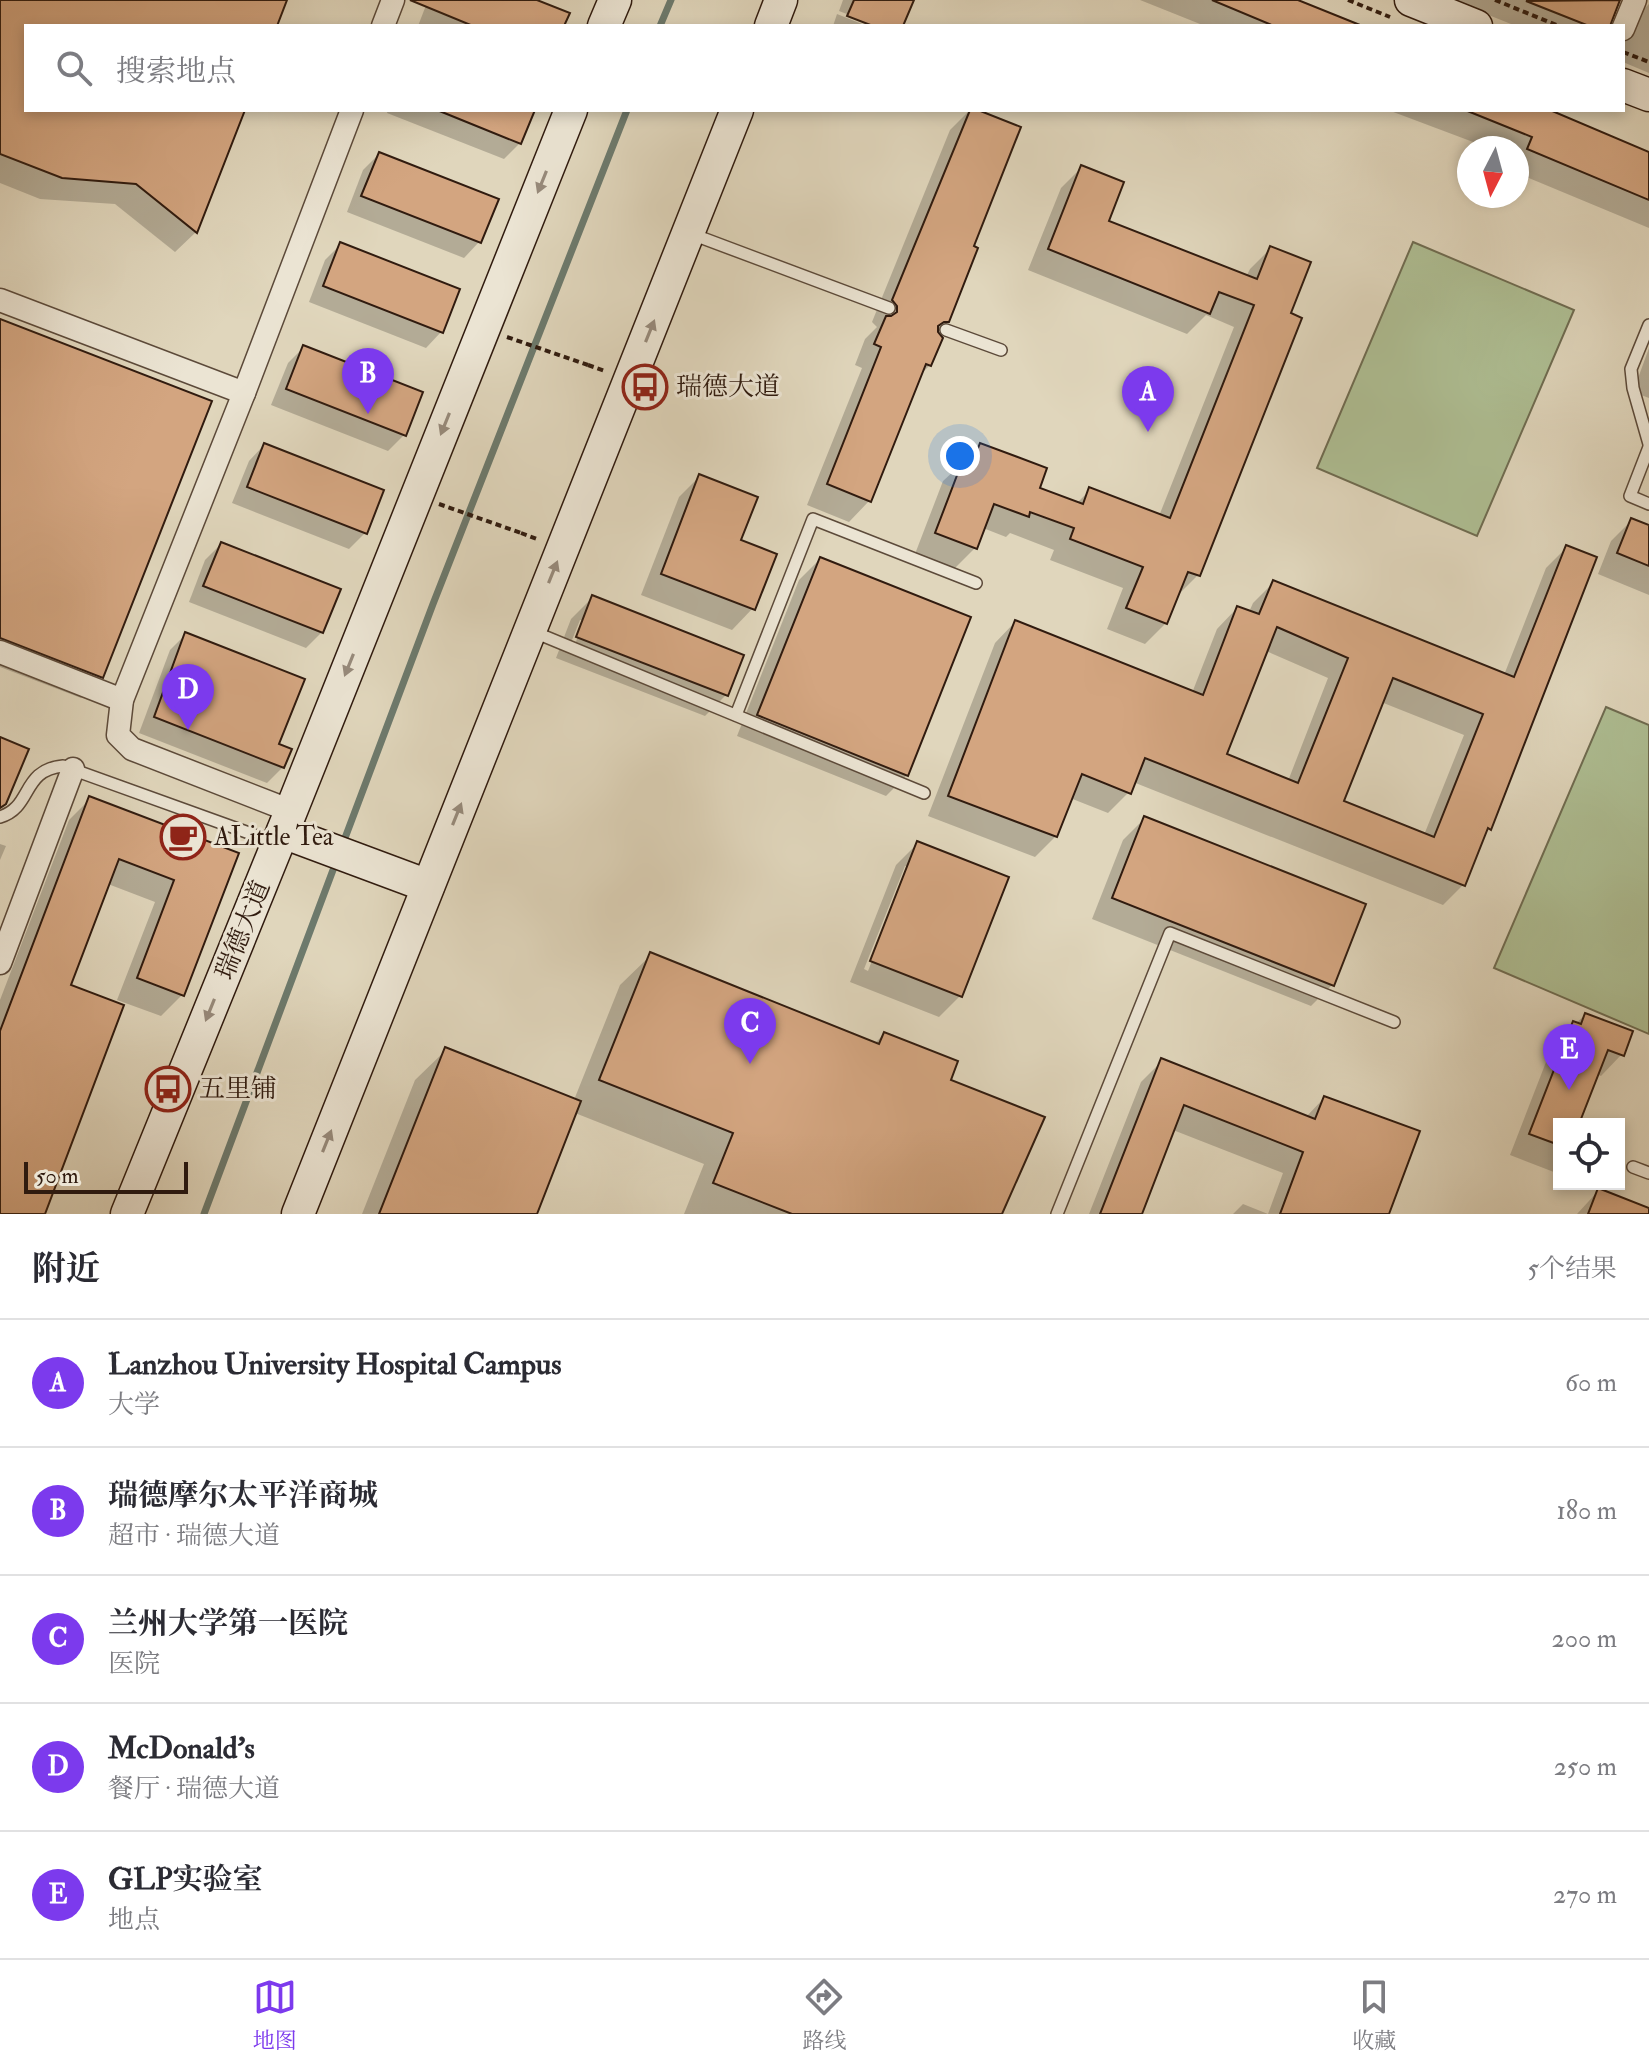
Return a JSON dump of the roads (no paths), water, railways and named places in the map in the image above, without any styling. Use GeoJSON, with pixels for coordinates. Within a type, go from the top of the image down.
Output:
{"type":"FeatureCollection","features":[{"type":"Feature","properties":{"kind":"street"},"geometry":{"type":"LineString","coordinates":[[384,24],[393,0]]}},
{"type":"Feature","properties":{"kind":"street"},"geometry":{"type":"LineString","coordinates":[[605,24],[615,0]]}},
{"type":"Feature","properties":{"kind":"street"},"geometry":{"type":"LineString","coordinates":[[772,24],[781,0]]}},
{"type":"Feature","properties":{"kind":"street"},"geometry":{"type":"LineString","coordinates":[[1625,24],[1635,0]]}},
{"type":"Feature","properties":{"kind":"street"},"geometry":{"type":"LineString","coordinates":[[1405,10],[1467,24]]}},
{"type":"Feature","properties":{"kind":"street"},"geometry":{"type":"LineString","coordinates":[[1625,86],[1649,95]]}},
{"type":"Feature","properties":{"kind":"street"},"geometry":{"type":"LineString","coordinates":[[351,112],[122,700],[118,735],[132,749],[291,832],[428,886]]}},
{"type":"Feature","properties":{"kind":"street","name":"瑞德大道"},"geometry":{"type":"LineString","coordinates":[[127,1214],[291,832],[570,112]]}},
{"type":"Feature","properties":{"kind":"street"},"geometry":{"type":"LineString","coordinates":[[298,1214],[736,112]]}},
{"type":"Feature","properties":{"kind":"street"},"geometry":{"type":"LineString","coordinates":[[0,300],[244,393]]}},
{"type":"Feature","properties":{"kind":"street"},"geometry":{"type":"LineString","coordinates":[[0,652],[122,700]]}},
{"type":"Feature","properties":{"kind":"street"},"geometry":{"type":"LineString","coordinates":[[0,963],[73,769]]}},
{"type":"Feature","properties":{"kind":"lane"},"geometry":{"type":"LineString","coordinates":[[689,233],[889,308]]}},
{"type":"Feature","properties":{"kind":"lane"},"geometry":{"type":"LineString","coordinates":[[1649,325],[1631,369],[1633,388],[1649,445],[1630,496],[1649,504]]}},
{"type":"Feature","properties":{"kind":"lane"},"geometry":{"type":"LineString","coordinates":[[946,330],[1001,350]]}},
{"type":"Feature","properties":{"kind":"lane"},"geometry":{"type":"LineString","coordinates":[[736,715],[813,519],[976,583]]}},
{"type":"Feature","properties":{"kind":"lane"},"geometry":{"type":"LineString","coordinates":[[530,630],[924,793]]}},
{"type":"Feature","properties":{"kind":"lane"},"geometry":{"type":"LineString","coordinates":[[0,817],[19,807],[34,778],[42,771],[63,766],[291,832]]}},
{"type":"Feature","properties":{"kind":"lane"},"geometry":{"type":"LineString","coordinates":[[1057,1214],[1170,933],[1394,1022]]}},
{"type":"Feature","properties":{"kind":"lane"},"geometry":{"type":"LineString","coordinates":[[1633,1167],[1649,1173]]}},
{"type":"Feature","properties":{"kind":"waterway"},"geometry":{"type":"LineString","coordinates":[[661,24],[671,0]]}},
{"type":"Feature","properties":{"kind":"waterway"},"geometry":{"type":"LineString","coordinates":[[342,846],[433,604],[626,112]]}},
{"type":"Feature","properties":{"kind":"waterway"},"geometry":{"type":"LineString","coordinates":[[204,1214],[336,862]]}},
{"type":"Feature","properties":{"kind":"place","name":"瑞德大道"},"geometry":{"type":"Point","coordinates":[645,387]}},
{"type":"Feature","properties":{"kind":"place","name":"瑞德摩尔太平洋商城"},"geometry":{"type":"Point","coordinates":[368,414]}},
{"type":"Feature","properties":{"kind":"place","name":"Lanzhou University Hospital Campus"},"geometry":{"type":"Point","coordinates":[1148,432]}},
{"type":"Feature","properties":{"kind":"place","name":"McDonald's"},"geometry":{"type":"Point","coordinates":[188,730]}},
{"type":"Feature","properties":{"kind":"place","name":"ALittle Tea"},"geometry":{"type":"Point","coordinates":[183,837]}},
{"type":"Feature","properties":{"kind":"place","name":"兰州大学第一医院"},"geometry":{"type":"Point","coordinates":[750,1064]}},
{"type":"Feature","properties":{"kind":"place","name":"五里铺"},"geometry":{"type":"Point","coordinates":[168,1089]}},
{"type":"Feature","properties":{"kind":"place","name":"GLP实验室"},"geometry":{"type":"Point","coordinates":[1569,1090]}}]}
